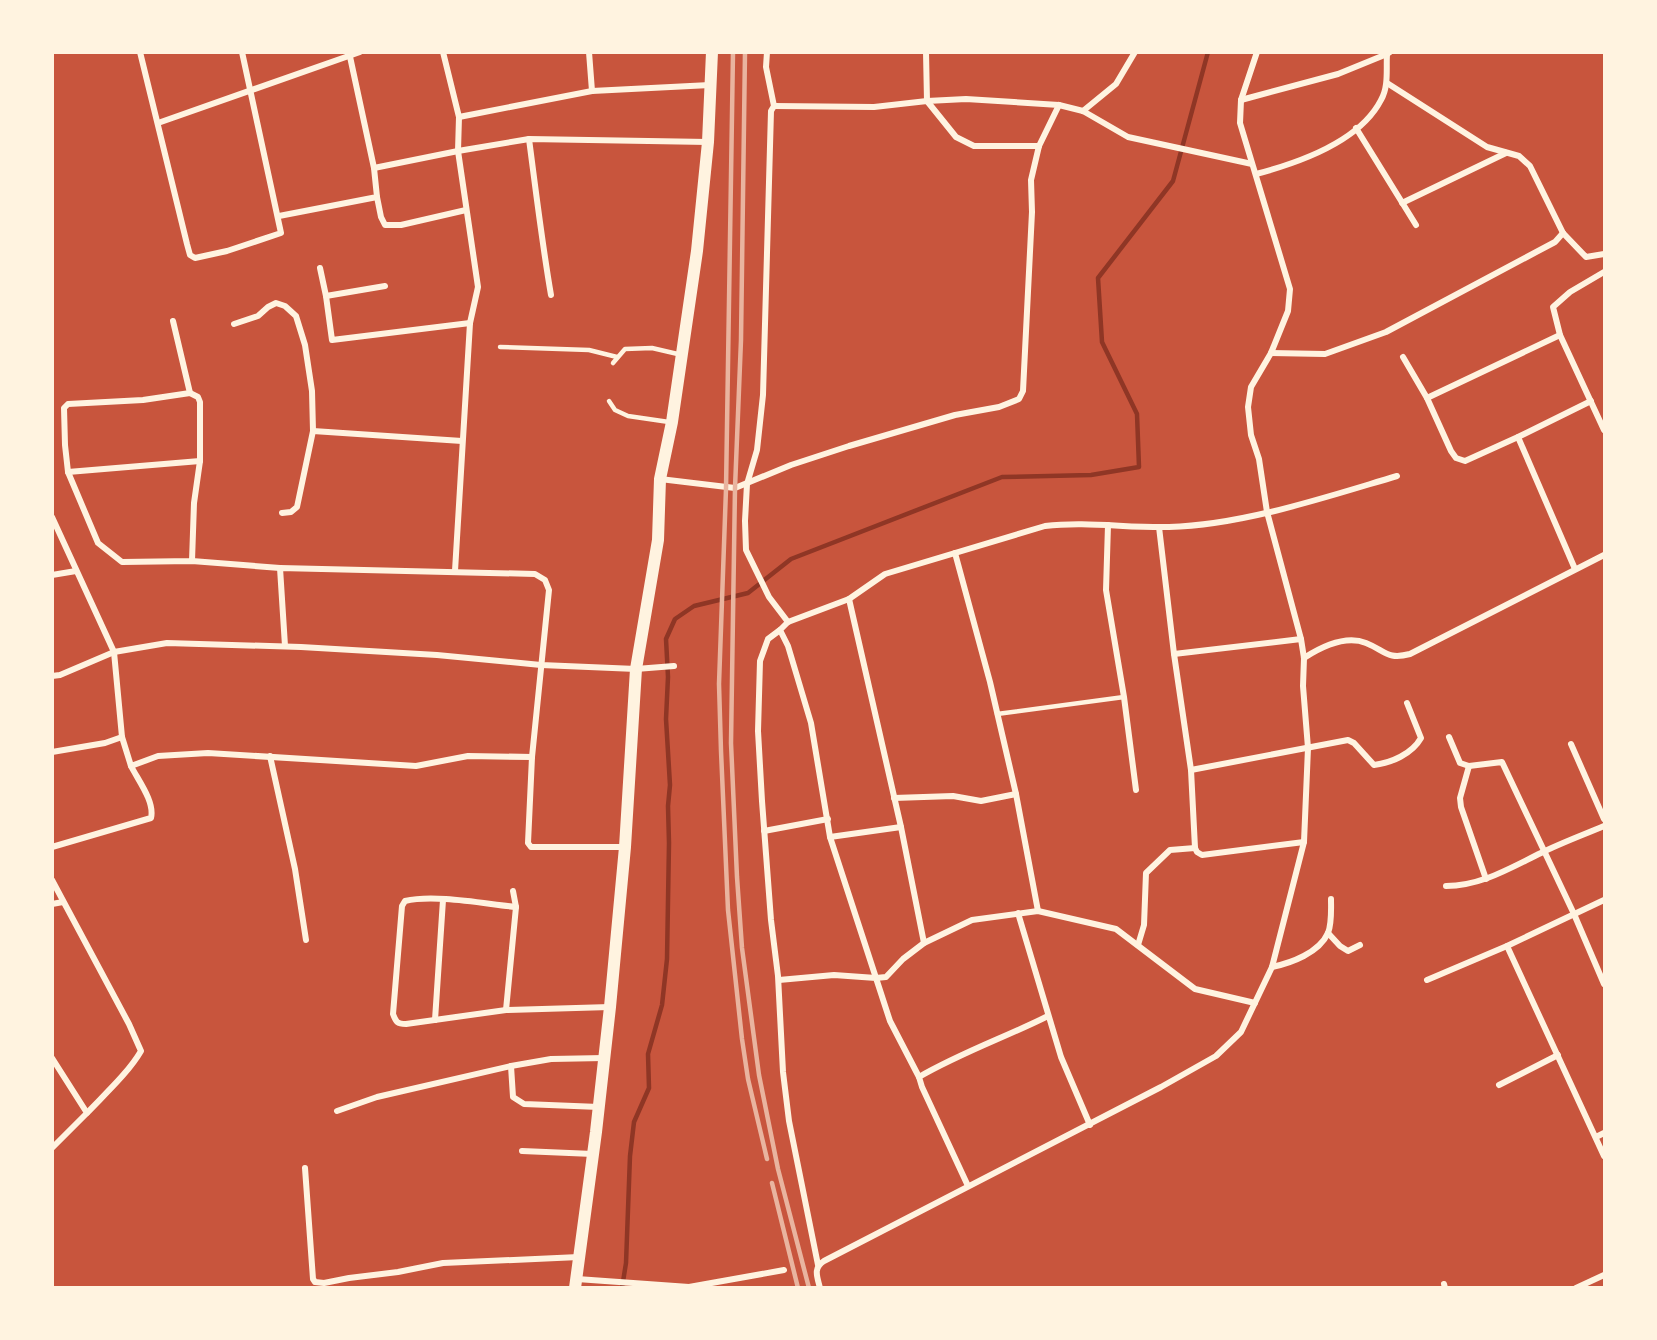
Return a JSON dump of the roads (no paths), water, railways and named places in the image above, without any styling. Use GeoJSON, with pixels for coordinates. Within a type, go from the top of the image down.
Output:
{"type":"FeatureCollection","features":[{"type":"Feature","properties":{"kind":"main road"},"geometry":{"type":"LineString","coordinates":[[576,1283],[610,1007],[625,847],[636,669],[658,540],[660,479],[672,422],[697,251],[708,142],[712,52]]}},
{"type":"Feature","properties":{"kind":"street"},"geometry":{"type":"LineString","coordinates":[[140,52],[190,255],[195,258],[202,258],[281,233],[242,52]]}},
{"type":"Feature","properties":{"kind":"street"},"geometry":{"type":"LineString","coordinates":[[158,123],[360,52]]}},
{"type":"Feature","properties":{"kind":"street"},"geometry":{"type":"LineString","coordinates":[[443,52],[459,117],[458,150],[478,287],[470,322],[455,571]]}},
{"type":"Feature","properties":{"kind":"street"},"geometry":{"type":"LineString","coordinates":[[589,52],[592,91]]}},
{"type":"Feature","properties":{"kind":"street"},"geometry":{"type":"LineString","coordinates":[[767,52],[766,67],[774,106],[771,111],[763,395],[757,450],[747,484],[744,521],[747,550],[755,568],[769,597],[789,622]]}},
{"type":"Feature","properties":{"kind":"street"},"geometry":{"type":"LineString","coordinates":[[926,52],[927,100],[956,137],[974,146],[1039,146]]}},
{"type":"Feature","properties":{"kind":"street"},"geometry":{"type":"LineString","coordinates":[[1083,111],[1116,84],[1135,52]]}},
{"type":"Feature","properties":{"kind":"street"},"geometry":{"type":"LineString","coordinates":[[818,1265],[1089,1125],[1216,1056],[1241,1032],[1272,967],[1304,842],[1308,748],[1301,639],[1267,512],[1259,459],[1251,435],[1248,407],[1251,387],[1271,353],[1288,311],[1290,289],[1240,123],[1241,100],[1257,52]]}},
{"type":"Feature","properties":{"kind":"street"},"geometry":{"type":"LineString","coordinates":[[1241,100],[1338,74],[1388,53],[1387,84],[1382,99],[1371,115],[1324,150],[1287,166],[1256,174]]}},
{"type":"Feature","properties":{"kind":"street"},"geometry":{"type":"LineString","coordinates":[[350,54],[374,168],[381,217],[385,225],[401,225],[466,210]]}},
{"type":"Feature","properties":{"kind":"street"},"geometry":{"type":"LineString","coordinates":[[1387,84],[1487,147],[1519,156],[1530,166],[1563,233],[1586,257],[1605,254]]}},
{"type":"Feature","properties":{"kind":"street"},"geometry":{"type":"LineString","coordinates":[[459,117],[592,91],[711,85]]}},
{"type":"Feature","properties":{"kind":"street"},"geometry":{"type":"LineString","coordinates":[[774,106],[874,107],[927,100],[966,99],[1059,105],[1083,111],[1128,137],[1252,164]]}},
{"type":"Feature","properties":{"kind":"street"},"geometry":{"type":"LineString","coordinates":[[660,479],[726,489],[735,488],[791,465],[849,446],[956,416],[999,407],[1018,399],[1023,392],[1032,212],[1031,180],[1039,146],[1059,105]]}},
{"type":"Feature","properties":{"kind":"street"},"geometry":{"type":"LineString","coordinates":[[1356,128],[1416,225]]}},
{"type":"Feature","properties":{"kind":"street"},"geometry":{"type":"LineString","coordinates":[[374,168],[458,150],[529,140],[708,142]]}},
{"type":"Feature","properties":{"kind":"street"},"geometry":{"type":"LineString","coordinates":[[529,140],[551,295]]}},
{"type":"Feature","properties":{"kind":"street"},"geometry":{"type":"LineString","coordinates":[[1402,203],[1506,153]]}},
{"type":"Feature","properties":{"kind":"street"},"geometry":{"type":"LineString","coordinates":[[279,216],[377,196]]}},
{"type":"Feature","properties":{"kind":"street"},"geometry":{"type":"LineString","coordinates":[[1271,353],[1325,354],[1386,332],[1555,242],[1563,233]]}},
{"type":"Feature","properties":{"kind":"street"},"geometry":{"type":"LineString","coordinates":[[320,268],[332,340],[470,322]]}},
{"type":"Feature","properties":{"kind":"street"},"geometry":{"type":"LineString","coordinates":[[1605,272],[1570,292],[1553,307],[1560,335],[1605,430]]}},
{"type":"Feature","properties":{"kind":"street"},"geometry":{"type":"LineString","coordinates":[[326,296],[385,286]]}},
{"type":"Feature","properties":{"kind":"street"},"geometry":{"type":"LineString","coordinates":[[234,324],[258,316],[267,307],[276,303],[285,306],[296,316],[305,345],[312,391],[313,431],[297,507],[291,512],[282,513]]}},
{"type":"Feature","properties":{"kind":"street"},"geometry":{"type":"LineString","coordinates":[[173,321],[190,393]]}},
{"type":"Feature","properties":{"kind":"street"},"geometry":{"type":"LineString","coordinates":[[1427,398],[1560,335]]}},
{"type":"Feature","properties":{"kind":"street"},"geometry":{"type":"LineString","coordinates":[[1403,357],[1427,398],[1456,458],[1465,460],[1591,401]]}},
{"type":"Feature","properties":{"kind":"street"},"geometry":{"type":"LineString","coordinates":[[192,561],[200,461],[200,402],[198,397],[190,393],[143,400],[68,404],[64,408],[68,472],[98,543],[122,562],[192,561],[280,568],[535,574],[545,580],[549,590],[532,757],[528,843],[531,846],[625,847]]}},
{"type":"Feature","properties":{"kind":"street"},"geometry":{"type":"LineString","coordinates":[[313,431],[462,441]]}},
{"type":"Feature","properties":{"kind":"street"},"geometry":{"type":"LineString","coordinates":[[1518,437],[1575,569]]}},
{"type":"Feature","properties":{"kind":"street"},"geometry":{"type":"LineString","coordinates":[[68,472],[200,461]]}},
{"type":"Feature","properties":{"kind":"street"},"geometry":{"type":"LineString","coordinates":[[820,1287],[816,1271],[818,1265],[789,1121],[783,1072],[758,731],[760,661],[768,639],[789,622],[849,599],[885,574],[1045,526],[1072,523],[1159,527],[1224,521],[1325,497],[1397,476]]}},
{"type":"Feature","properties":{"kind":"street"},"geometry":{"type":"LineString","coordinates":[[52,517],[114,652],[122,737],[130,766],[152,811],[151,818],[52,848]]}},
{"type":"Feature","properties":{"kind":"street"},"geometry":{"type":"LineString","coordinates":[[1108,525],[1106,590],[1124,697],[1136,790]]}},
{"type":"Feature","properties":{"kind":"street"},"geometry":{"type":"LineString","coordinates":[[1159,527],[1191,770],[1195,848],[1202,855],[1304,842]]}},
{"type":"Feature","properties":{"kind":"street"},"geometry":{"type":"LineString","coordinates":[[955,553],[990,681],[1016,794],[1038,911]]}},
{"type":"Feature","properties":{"kind":"street"},"geometry":{"type":"LineString","coordinates":[[1304,658],[1331,644],[1350,641],[1365,643],[1390,657],[1410,654],[1605,555]]}},
{"type":"Feature","properties":{"kind":"street"},"geometry":{"type":"LineString","coordinates":[[280,568],[285,646]]}},
{"type":"Feature","properties":{"kind":"street"},"geometry":{"type":"LineString","coordinates":[[52,575],[76,571]]}},
{"type":"Feature","properties":{"kind":"street"},"geometry":{"type":"LineString","coordinates":[[849,599],[901,827],[924,943]]}},
{"type":"Feature","properties":{"kind":"street"},"geometry":{"type":"LineString","coordinates":[[780,630],[788,646],[812,723],[830,837],[890,1021],[919,1077],[968,1186]]}},
{"type":"Feature","properties":{"kind":"street"},"geometry":{"type":"LineString","coordinates":[[1174,654],[1301,639]]}},
{"type":"Feature","properties":{"kind":"street"},"geometry":{"type":"LineString","coordinates":[[52,676],[60,675],[114,652],[167,643],[285,646],[436,655],[541,665],[636,669],[674,666]]}},
{"type":"Feature","properties":{"kind":"street"},"geometry":{"type":"LineString","coordinates":[[1191,770],[1348,740],[1354,743],[1374,765],[1386,764],[1417,744],[1420,738],[1407,703]]}},
{"type":"Feature","properties":{"kind":"street"},"geometry":{"type":"LineString","coordinates":[[52,752],[105,743],[122,737]]}},
{"type":"Feature","properties":{"kind":"street"},"geometry":{"type":"LineString","coordinates":[[1449,737],[1460,763],[1469,766],[1502,762],[1605,984]]}},
{"type":"Feature","properties":{"kind":"street"},"geometry":{"type":"LineString","coordinates":[[1571,744],[1605,819]]}},
{"type":"Feature","properties":{"kind":"street"},"geometry":{"type":"LineString","coordinates":[[130,766],[158,756],[208,753],[416,766],[468,756],[532,757]]}},
{"type":"Feature","properties":{"kind":"street"},"geometry":{"type":"LineString","coordinates":[[270,756],[296,869],[306,940]]}},
{"type":"Feature","properties":{"kind":"street"},"geometry":{"type":"LineString","coordinates":[[1469,766],[1460,798],[1461,807],[1486,879]]}},
{"type":"Feature","properties":{"kind":"street"},"geometry":{"type":"LineString","coordinates":[[894,798],[953,796],[981,801],[1016,794]]}},
{"type":"Feature","properties":{"kind":"street"},"geometry":{"type":"LineString","coordinates":[[764,831],[828,819]]}},
{"type":"Feature","properties":{"kind":"street"},"geometry":{"type":"LineString","coordinates":[[1446,886],[1462,886],[1486,879],[1605,826]]}},
{"type":"Feature","properties":{"kind":"street"},"geometry":{"type":"LineString","coordinates":[[830,837],[901,827]]}},
{"type":"Feature","properties":{"kind":"street"},"geometry":{"type":"LineString","coordinates":[[1138,945],[1144,925],[1146,873],[1170,850],[1195,848]]}},
{"type":"Feature","properties":{"kind":"street"},"geometry":{"type":"LineString","coordinates":[[52,880],[129,1024],[141,1051],[117,1082],[52,1148]]}},
{"type":"Feature","properties":{"kind":"street"},"geometry":{"type":"LineString","coordinates":[[506,1010],[516,907],[513,891]]}},
{"type":"Feature","properties":{"kind":"street"},"geometry":{"type":"LineString","coordinates":[[1272,967],[1291,963],[1308,953],[1328,933],[1331,899]]}},
{"type":"Feature","properties":{"kind":"street"},"geometry":{"type":"LineString","coordinates":[[516,907],[443,900],[405,901],[402,906],[393,1014],[395,1022],[399,1024],[506,1010],[610,1007]]}},
{"type":"Feature","properties":{"kind":"street"},"geometry":{"type":"LineString","coordinates":[[435,1020],[443,900]]}},
{"type":"Feature","properties":{"kind":"street"},"geometry":{"type":"LineString","coordinates":[[1427,980],[1605,900]]}},
{"type":"Feature","properties":{"kind":"street"},"geometry":{"type":"LineString","coordinates":[[52,904],[63,902]]}},
{"type":"Feature","properties":{"kind":"street"},"geometry":{"type":"LineString","coordinates":[[778,980],[834,975],[886,977],[903,958],[924,943],[972,920],[1038,911],[1116,929],[1195,989],[1255,1003]]}},
{"type":"Feature","properties":{"kind":"street"},"geometry":{"type":"LineString","coordinates":[[1018,913],[1061,1058],[1089,1125]]}},
{"type":"Feature","properties":{"kind":"street"},"geometry":{"type":"LineString","coordinates":[[1328,933],[1344,950],[1348,951],[1360,945]]}},
{"type":"Feature","properties":{"kind":"street"},"geometry":{"type":"LineString","coordinates":[[1507,946],[1605,1156]]}},
{"type":"Feature","properties":{"kind":"street"},"geometry":{"type":"LineString","coordinates":[[919,1077],[960,1055],[1048,1016]]}},
{"type":"Feature","properties":{"kind":"street"},"geometry":{"type":"LineString","coordinates":[[1499,1085],[1558,1055]]}},
{"type":"Feature","properties":{"kind":"street"},"geometry":{"type":"LineString","coordinates":[[52,1058],[87,1113]]}},
{"type":"Feature","properties":{"kind":"street"},"geometry":{"type":"LineString","coordinates":[[337,1111],[377,1097],[511,1066],[551,1059],[604,1058]]}},
{"type":"Feature","properties":{"kind":"street"},"geometry":{"type":"LineString","coordinates":[[511,1066],[513,1097],[518,1102],[599,1107]]}},
{"type":"Feature","properties":{"kind":"street"},"geometry":{"type":"LineString","coordinates":[[1596,1137],[1605,1133]]}},
{"type":"Feature","properties":{"kind":"street"},"geometry":{"type":"LineString","coordinates":[[522,1151],[593,1154]]}},
{"type":"Feature","properties":{"kind":"street"},"geometry":{"type":"LineString","coordinates":[[305,1168],[310,1247],[315,1282],[399,1272],[443,1263],[579,1257]]}},
{"type":"Feature","properties":{"kind":"street"},"geometry":{"type":"LineString","coordinates":[[576,1283],[614,1281],[689,1287],[784,1270]]}},
{"type":"Feature","properties":{"kind":"street"},"geometry":{"type":"LineString","coordinates":[[1575,1287],[1605,1275]]}},
{"type":"Feature","properties":{"kind":"lane"},"geometry":{"type":"LineString","coordinates":[[500,347],[589,350],[617,357]]}},
{"type":"Feature","properties":{"kind":"lane"},"geometry":{"type":"LineString","coordinates":[[614,363],[625,349],[652,348],[682,355]]}},
{"type":"Feature","properties":{"kind":"lane"},"geometry":{"type":"LineString","coordinates":[[609,401],[615,410],[628,416],[672,422]]}},
{"type":"Feature","properties":{"kind":"lane"},"geometry":{"type":"LineString","coordinates":[[997,714],[1124,697]]}},
{"type":"Feature","properties":{"kind":"waterway"},"geometry":{"type":"LineString","coordinates":[[622,1288],[626,1263],[630,1156],[634,1122],[649,1088],[648,1054],[662,1005],[667,959],[670,785],[666,719],[668,677],[666,639],[675,619],[694,606],[748,593],[791,559],[1002,477],[1091,475],[1139,467],[1137,414],[1102,342],[1098,278],[1173,181],[1208,52]]}},
{"type":"Feature","properties":{"kind":"railway"},"geometry":{"type":"LineString","coordinates":[[733,52],[726,489],[719,684],[721,751],[728,910],[742,1039],[748,1079],[767,1159]]}},
{"type":"Feature","properties":{"kind":"railway"},"geometry":{"type":"LineString","coordinates":[[745,52],[741,340],[735,488],[731,743],[737,877],[742,948],[759,1075],[778,1169],[809,1288]]}},
{"type":"Feature","properties":{"kind":"railway"},"geometry":{"type":"LineString","coordinates":[[772,1183],[798,1288]]}}]}
